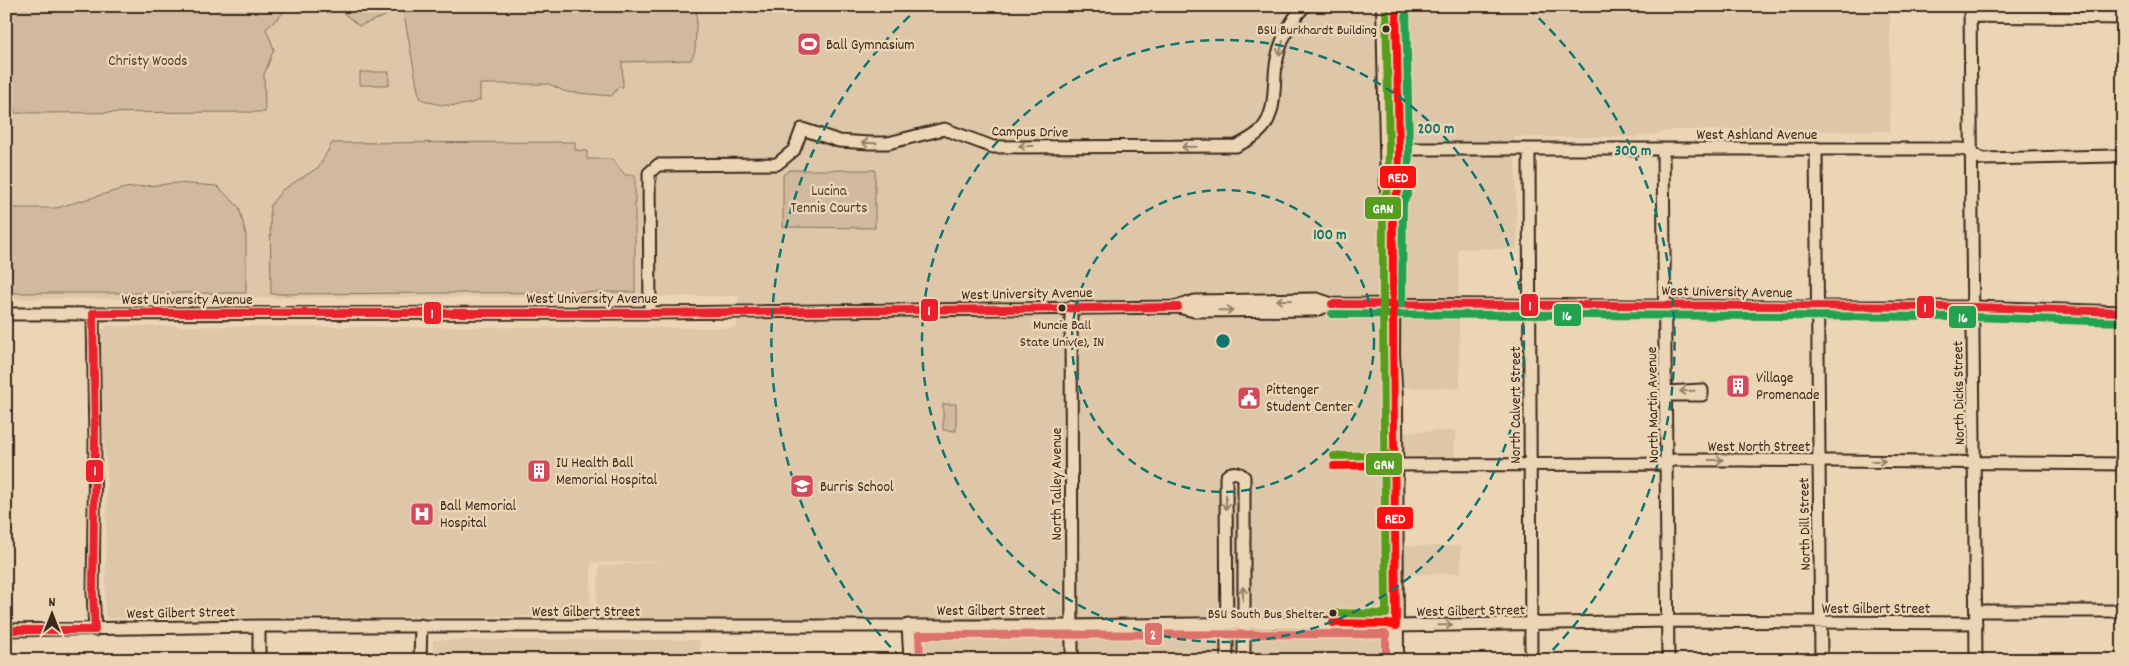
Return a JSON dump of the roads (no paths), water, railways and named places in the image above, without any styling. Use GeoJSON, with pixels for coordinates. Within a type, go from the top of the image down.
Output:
{"type":"FeatureCollection","features":[{"type":"Feature","properties":{"kind":"main road"},"geometry":{"type":"LineString","coordinates":[[1384,6],[1388,191],[1393,199],[1392,304],[1395,398],[1396,660]]}},
{"type":"Feature","properties":{"kind":"main road"},"geometry":{"type":"LineString","coordinates":[[1393,199],[1398,192],[1399,149],[1396,6]]}},
{"type":"Feature","properties":{"kind":"street","name":"Campus Drive"},"geometry":{"type":"LineString","coordinates":[[650,313],[649,173],[658,165],[777,164],[794,150],[802,129],[840,141],[869,143],[888,143],[944,129],[993,147],[1236,146],[1251,139],[1270,116],[1273,104],[1276,64],[1283,40],[1294,17],[1305,6]]}},
{"type":"Feature","properties":{"kind":"street"},"geometry":{"type":"LineString","coordinates":[[1970,11],[2123,18]]}},
{"type":"Feature","properties":{"kind":"street","name":"North Dicks Street"},"geometry":{"type":"LineString","coordinates":[[1970,11],[1976,660]]}},
{"type":"Feature","properties":{"kind":"street","name":"North Dill Street"},"geometry":{"type":"LineString","coordinates":[[1816,148],[1821,660]]}},
{"type":"Feature","properties":{"kind":"street","name":"West Ashland Avenue"},"geometry":{"type":"LineString","coordinates":[[1399,149],[1961,149],[1971,152],[1982,159],[2112,156]]}},
{"type":"Feature","properties":{"kind":"street","name":"North Martin Avenue"},"geometry":{"type":"LineString","coordinates":[[1663,149],[1668,660]]}},
{"type":"Feature","properties":{"kind":"street","name":"North Calvert Street"},"geometry":{"type":"LineString","coordinates":[[1529,150],[1531,660]]}},
{"type":"Feature","properties":{"kind":"street","name":"West University Avenue"},"geometry":{"type":"LineString","coordinates":[[6,314],[650,313],[1178,307],[1195,301],[1317,299],[1332,304],[1973,307],[2123,312]]}},
{"type":"Feature","properties":{"kind":"street","name":"North Talley Avenue"},"geometry":{"type":"LineString","coordinates":[[1070,308],[1072,660]]}},
{"type":"Feature","properties":{"kind":"street"},"geometry":{"type":"LineString","coordinates":[[93,314],[95,441],[93,592],[95,630]]}},
{"type":"Feature","properties":{"kind":"street","name":"West North Street"},"geometry":{"type":"LineString","coordinates":[[1395,465],[1818,461],[1974,461],[2123,464]]}},
{"type":"Feature","properties":{"kind":"street"},"geometry":{"type":"LineString","coordinates":[[1227,660],[1226,477],[1235,472],[1240,473],[1244,477],[1244,660]]}},
{"type":"Feature","properties":{"kind":"street"},"geometry":{"type":"LineString","coordinates":[[1976,611],[2123,611]]}},
{"type":"Feature","properties":{"kind":"street","name":"West Gilbert Street"},"geometry":{"type":"LineString","coordinates":[[6,630],[259,626],[1072,626],[1227,623],[1342,623],[1388,624],[1396,626],[1668,622],[1976,623]]}},
{"type":"Feature","properties":{"kind":"street"},"geometry":{"type":"LineString","coordinates":[[908,625],[910,660]]}},
{"type":"Feature","properties":{"kind":"street"},"geometry":{"type":"LineString","coordinates":[[259,626],[259,660]]}},
{"type":"Feature","properties":{"kind":"street"},"geometry":{"type":"LineString","coordinates":[[420,626],[420,660]]}},
{"type":"Feature","properties":{"kind":"place","name":"BSU Burkhardt Building"},"geometry":{"type":"Point","coordinates":[1386,29]}},
{"type":"Feature","properties":{"kind":"place","name":"Ball Gymnasium"},"geometry":{"type":"Point","coordinates":[809,44]}},
{"type":"Feature","properties":{"kind":"place","name":"Muncie Ball State Univ(e), IN"},"geometry":{"type":"Point","coordinates":[1062,308]}},
{"type":"Feature","properties":{"kind":"place","name":"Village Promenade"},"geometry":{"type":"Point","coordinates":[1738,386]}},
{"type":"Feature","properties":{"kind":"place","name":"Pittenger Student Center"},"geometry":{"type":"Point","coordinates":[1249,398]}},
{"type":"Feature","properties":{"kind":"place","name":"IU Health Ball Memorial Hospital"},"geometry":{"type":"Point","coordinates":[539,471]}},
{"type":"Feature","properties":{"kind":"place","name":"Burris School"},"geometry":{"type":"Point","coordinates":[802,486]}},
{"type":"Feature","properties":{"kind":"place","name":"Ball Memorial Hospital"},"geometry":{"type":"Point","coordinates":[422,514]}},
{"type":"Feature","properties":{"kind":"place","name":"BSU South Bus Shelter"},"geometry":{"type":"Point","coordinates":[1333,613]}},
{"type":"Feature","properties":{"kind":"park label","name":"Christy Woods"},"geometry":{"type":"Point","coordinates":[148,60]}},
{"type":"Feature","properties":{"kind":"park label","name":"Lucina Tennis Courts"},"geometry":{"type":"Point","coordinates":[829,198]}}]}
